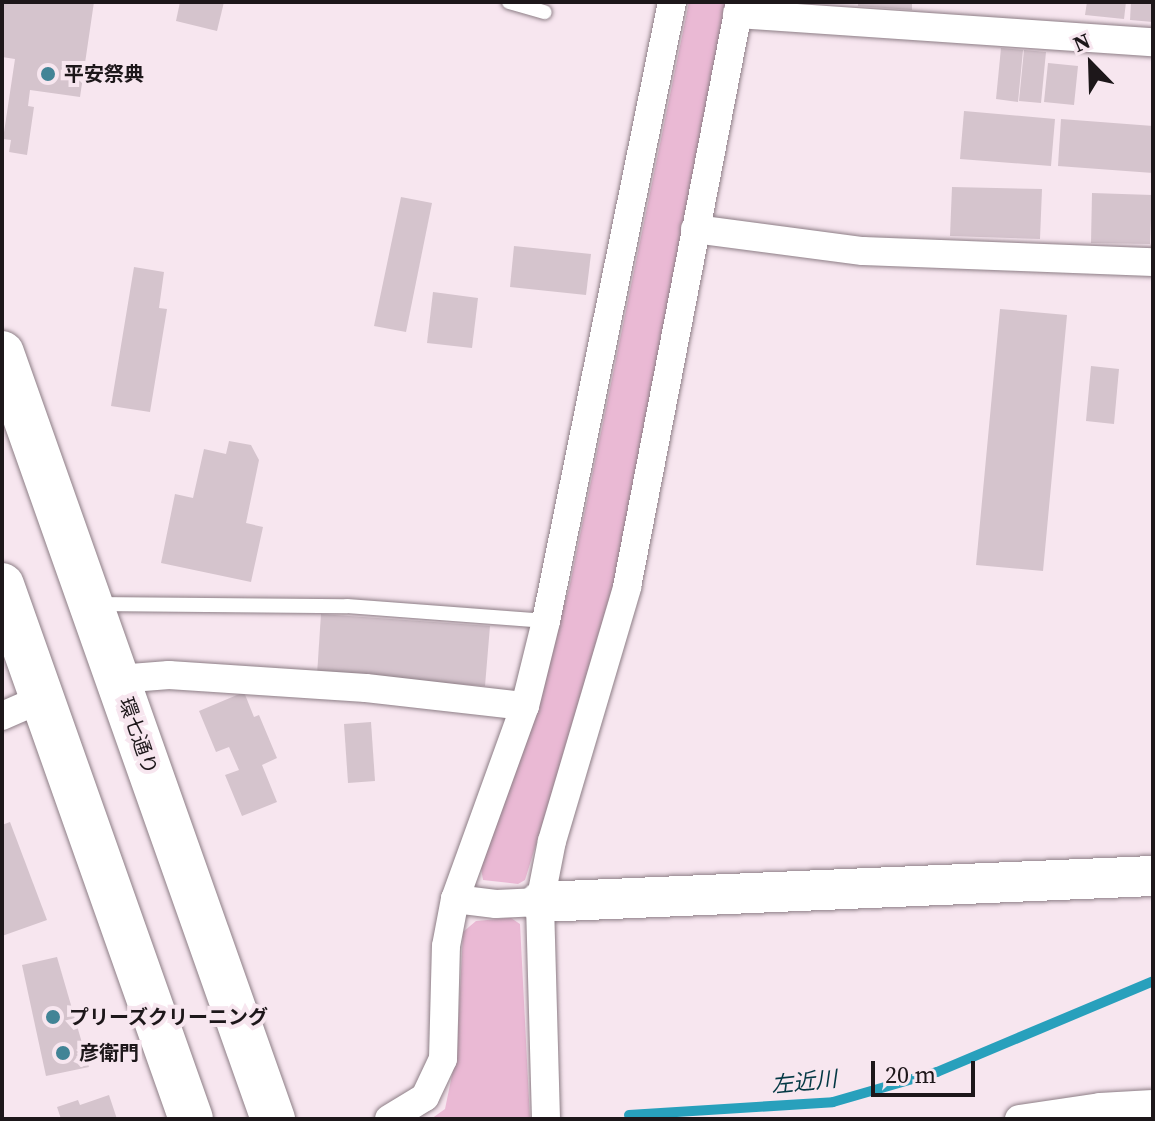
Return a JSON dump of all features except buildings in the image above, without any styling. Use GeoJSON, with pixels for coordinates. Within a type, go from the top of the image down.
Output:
{"type":"FeatureCollection","features":[{"type":"Feature","properties":{"kind":"main road","name":"環七通り"},"geometry":{"type":"LineString","coordinates":[[2,353],[273,1119]]}},
{"type":"Feature","properties":{"kind":"main road"},"geometry":{"type":"LineString","coordinates":[[2,585],[191,1119]]}},
{"type":"Feature","properties":{"kind":"street"},"geometry":{"type":"LineString","coordinates":[[389,1119],[425,1097],[443,1059],[446,946],[455,899],[525,706],[546,621],[672,2]]}},
{"type":"Feature","properties":{"kind":"street"},"geometry":{"type":"LineString","coordinates":[[546,1119],[540,902],[552,841],[627,587],[739,8],[1153,42]]}},
{"type":"Feature","properties":{"kind":"street"},"geometry":{"type":"LineString","coordinates":[[695,229],[863,251],[1153,262]]}},
{"type":"Feature","properties":{"kind":"street"},"geometry":{"type":"LineString","coordinates":[[118,679],[169,675],[366,688],[525,706]]}},
{"type":"Feature","properties":{"kind":"street"},"geometry":{"type":"LineString","coordinates":[[2,716],[41,699]]}},
{"type":"Feature","properties":{"kind":"street"},"geometry":{"type":"LineString","coordinates":[[455,899],[496,904],[1153,876]]}},
{"type":"Feature","properties":{"kind":"street"},"geometry":{"type":"LineString","coordinates":[[1019,1119],[1100,1107],[1153,1104]]}},
{"type":"Feature","properties":{"kind":"lane"},"geometry":{"type":"LineString","coordinates":[[509,2],[545,12]]}},
{"type":"Feature","properties":{"kind":"lane"},"geometry":{"type":"LineString","coordinates":[[90,604],[347,606],[546,621]]}},
{"type":"Feature","properties":{"kind":"shaded area"},"geometry":{"type":"Polygon","coordinates":[[[689,2],[730,2],[609,609],[525,880],[518,884],[483,880],[481,868],[569,589],[689,2]]]}},
{"type":"Feature","properties":{"kind":"shaded area"},"geometry":{"type":"Polygon","coordinates":[[[511,918],[520,924],[530,1119],[431,1119],[445,1109],[457,1051],[463,932],[476,921],[511,918]]]}},
{"type":"Feature","properties":{"kind":"waterway","name":"左近川"},"geometry":{"type":"LineString","coordinates":[[629,1115],[833,1102],[937,1072],[1153,981]]}},
{"type":"Feature","properties":{"kind":"place","name":"平安祭典"},"geometry":{"type":"Point","coordinates":[48,74]}},
{"type":"Feature","properties":{"kind":"place","name":"プリーズクリーニング"},"geometry":{"type":"Point","coordinates":[53,1017]}},
{"type":"Feature","properties":{"kind":"place","name":"彦衛門"},"geometry":{"type":"Point","coordinates":[63,1053]}}]}
